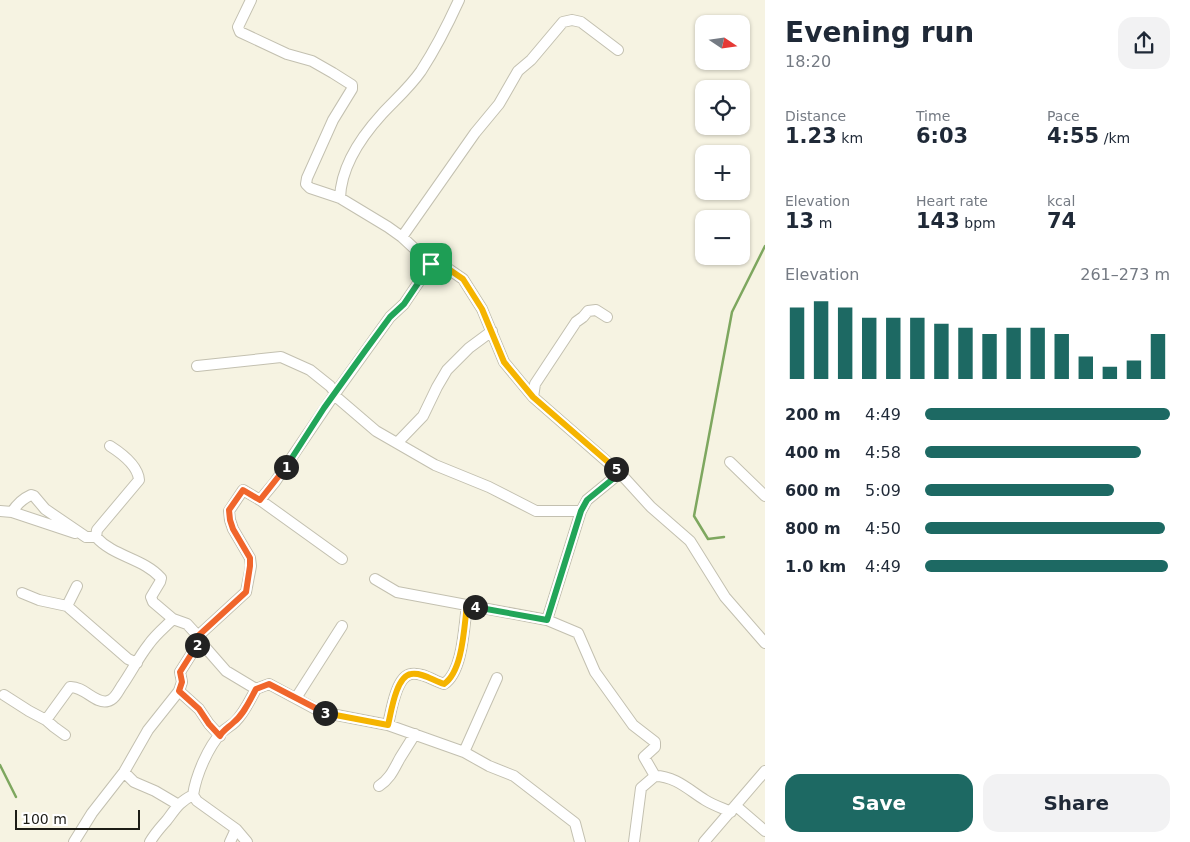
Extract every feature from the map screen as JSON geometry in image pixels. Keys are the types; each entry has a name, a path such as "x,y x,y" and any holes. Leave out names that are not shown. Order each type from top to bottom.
{"street":[{"path":"251,0 240,21 238,27 240,32 287,54 312,61 352,86 352,90 333,120 306,184 310,188 340,198 402,237 431,264 447,268 463,279 482,309 504,362 533,397 620,473 651,507 690,541 725,597 765,643"},
{"path":"340,198 340,187 345,170 357,149 380,116 406,90 421,71 460,0"},
{"path":"402,237 475,133 499,104 518,71 531,60 563,22 572,20 581,22 618,50"},
{"path":"260,500 275,482 390,317 404,304 431,264"},
{"path":"533,397 535,384 576,322 583,318 588,311 596,310 608,317"},
{"path":"397,443 423,416 436,387 448,370 469,348 492,332"},
{"path":"198,366 281,358 310,370 330,386 334,391 334,395 376,431 435,466 489,487 536,511 581,511"},
{"path":"91,537 139,480 139,475 126,458 110,446"},
{"path":"730,462 765,496"},
{"path":"547,620 581,511 587,500 620,473"},
{"path":"74,842 80,830 124,772 148,730 179,691 182,682 180,672 200,637 246,592 250,558 233,529 229,510 243,490 260,500 342,559"},
{"path":"12,512 16,504 23,498 31,495 34,496 44,509 110,549 145,564 161,578 152,598 153,602 173,619 187,624 200,637 205,647 226,670 256,689"},
{"path":"0,511 12,512 91,537"},
{"path":"375,579 397,592 547,620 578,633 594,672 633,725 655,742 655,747 644,757 655,776"},
{"path":"67,606 77,586"},
{"path":"22,593 38,600 67,606 98,635 111,643 128,659 137,663"},
{"path":"388,725 398,687 403,678 410,674 422,675 444,684 449,681 460,653 467,605"},
{"path":"46,720 70,687 80,688 99,700 111,701 130,675 148,645 173,619"},
{"path":"296,698 342,626"},
{"path":"464,752 497,678"},
{"path":"150,842 177,804 193,795 198,772 220,736 240,716 256,689 269,684 321,712 388,725 464,752 489,766 514,776 575,823 580,842"},
{"path":"179,691 199,709 220,736"},
{"path":"4,695 46,720 65,735"},
{"path":"379,786 386,782 394,771 415,734"},
{"path":"704,842 765,771"},
{"path":"124,772 134,782 177,804"},
{"path":"634,842 641,788 655,776 663,776 678,782 705,800 733,809 765,831"},
{"path":"193,795 236,829 247,842"},
{"path":"230,842 236,829"}],"waterway":[{"path":"724,537 708,539 694,516 732,312 765,246"},
{"path":"0,765 16,797"}],"route":[{"path":"431,264 447,268 463,279 482,309 504,362 533,397 620,473 587,500 581,511 547,620 467,605 460,653 449,681 444,684 422,675 410,674 403,678 398,687 388,725 321,712 269,684 256,689 245,709 220,736 199,709 179,691 182,682 180,672 201,639 198,636 246,592 250,558 233,529 229,510 243,490 260,500 275,482 298,450 324,408 390,317 404,304 431,264"}]}
